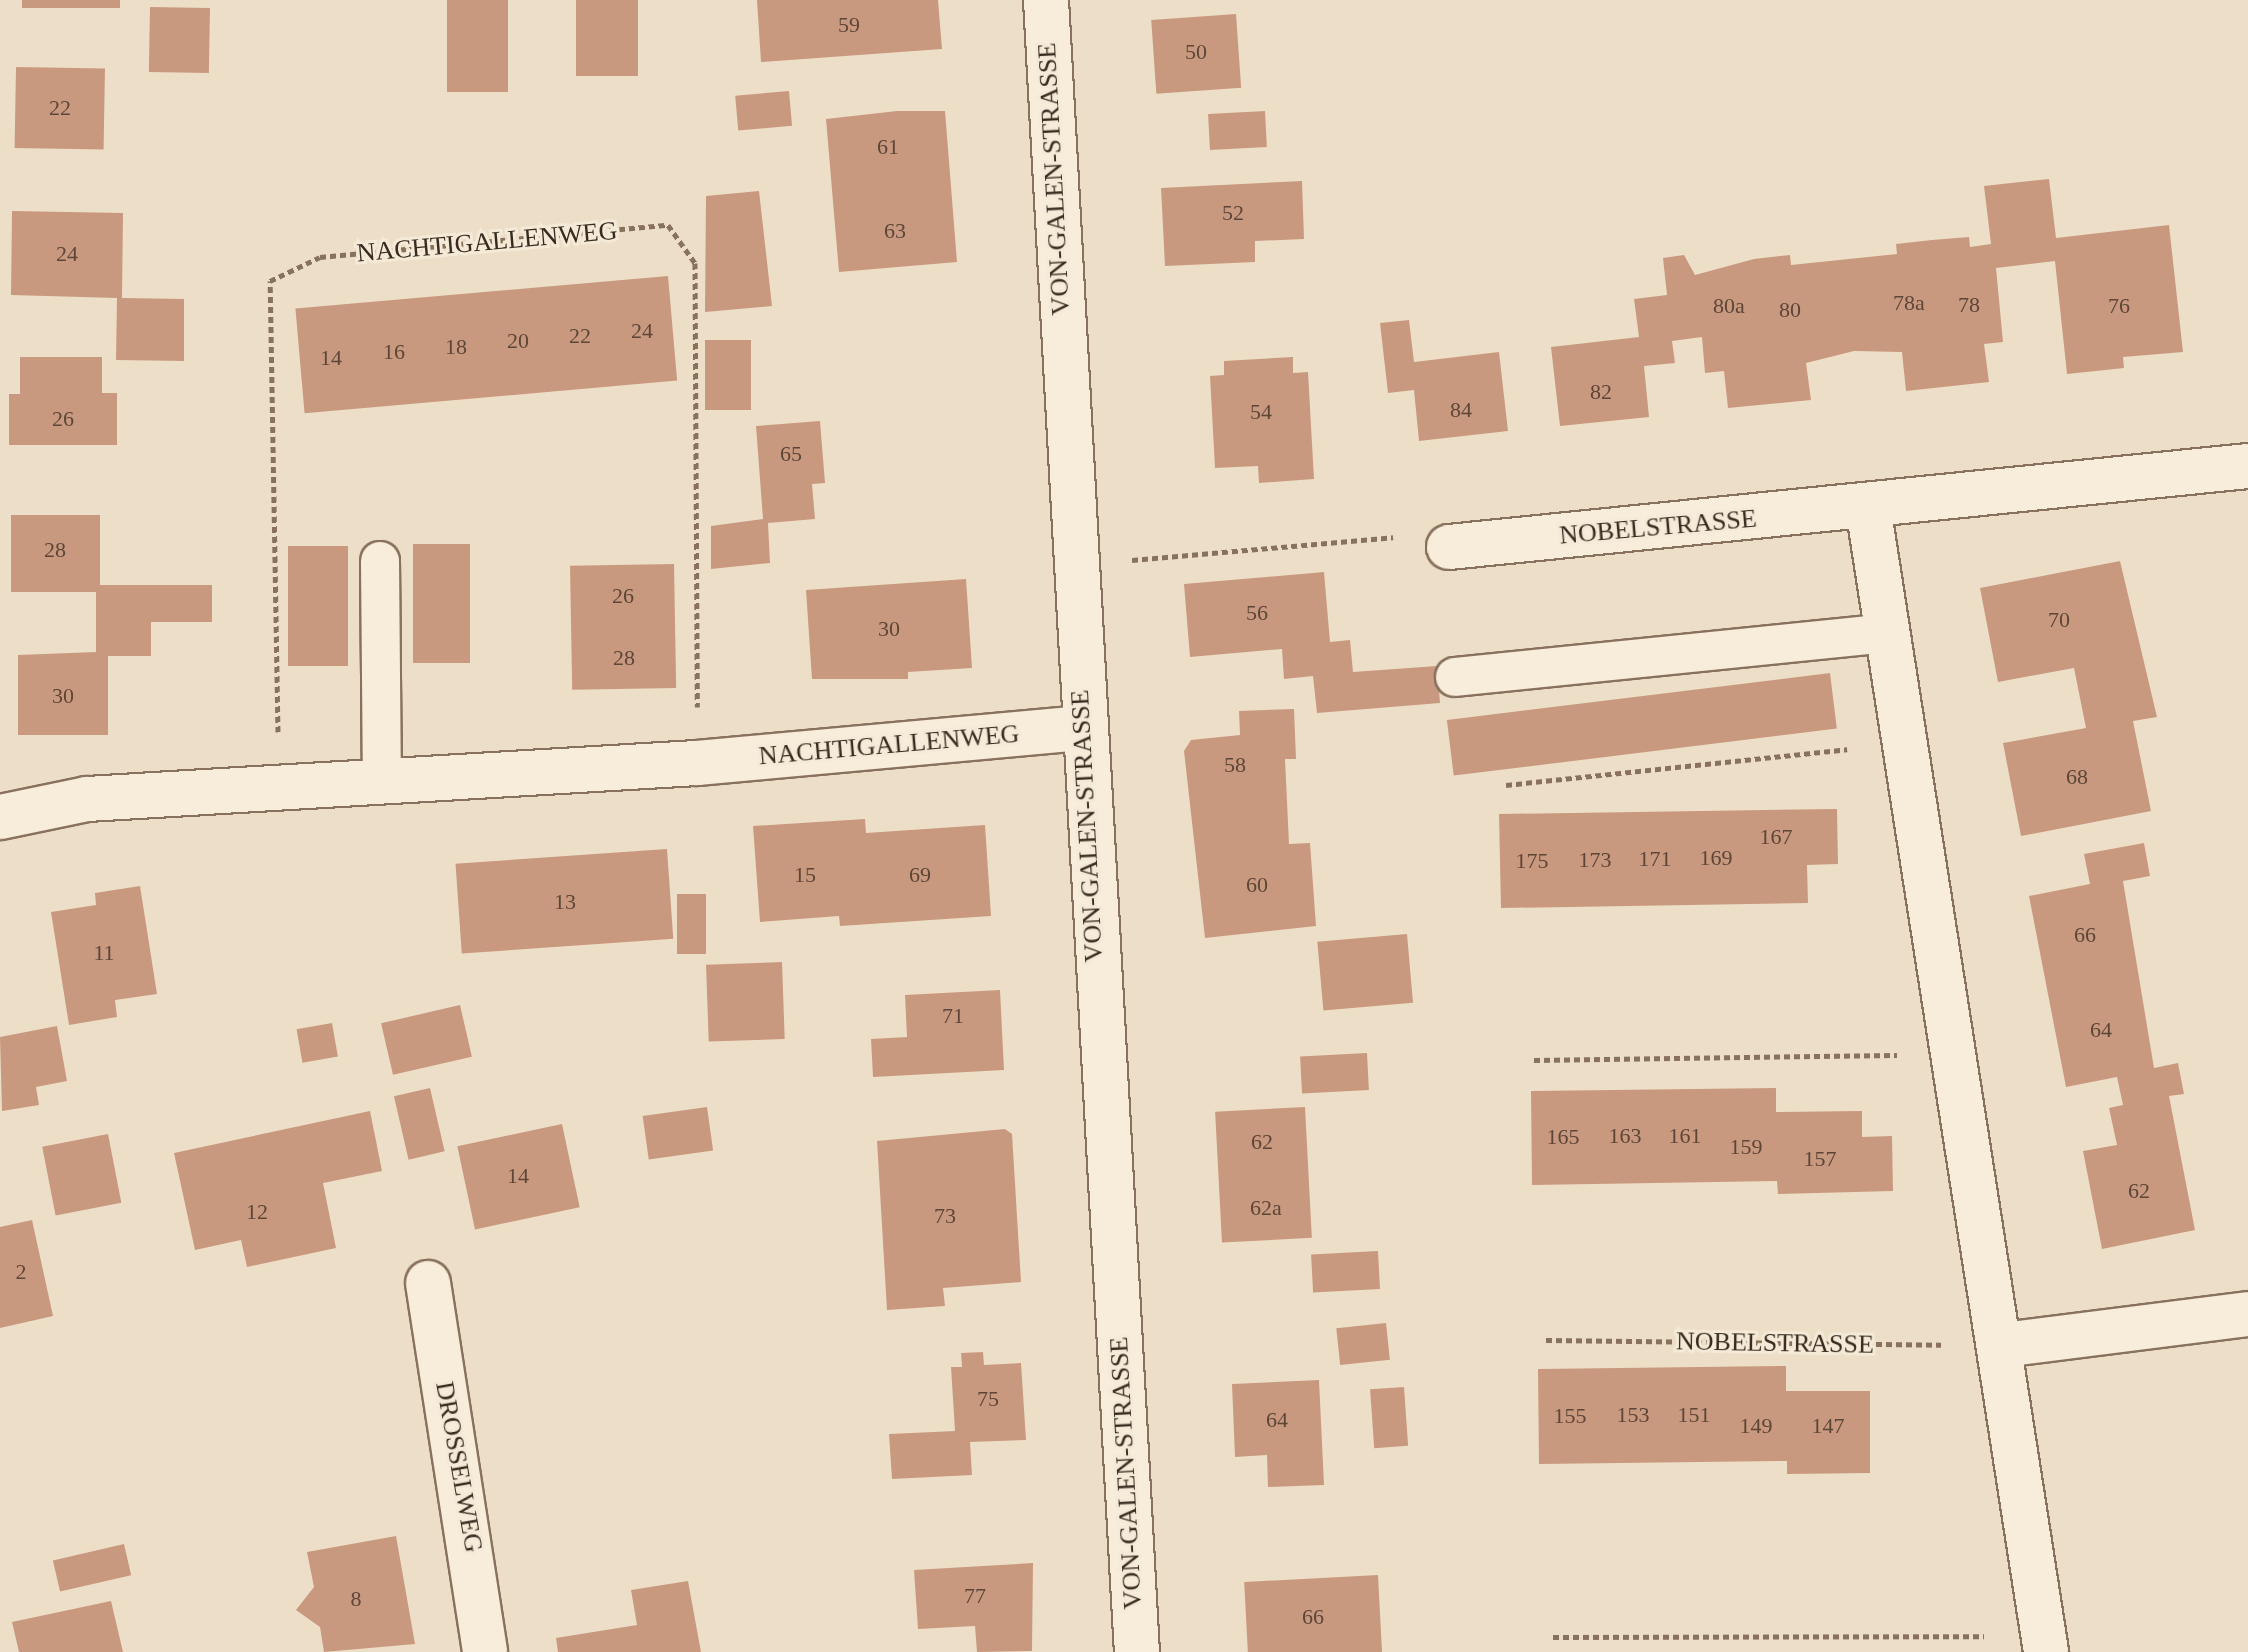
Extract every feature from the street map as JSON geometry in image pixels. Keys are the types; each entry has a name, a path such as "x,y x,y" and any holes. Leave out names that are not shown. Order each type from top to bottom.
{"street":[{"name":"VON-GALEN-STRASSE","path":"1046,0 1080,728 1137,1652"},
{"name":"NOBELSTRASSE","path":"1449,547 1868,507 2248,466"},
{"path":"1868,507 2003,1345 2045,1644"},
{"name":"NACHTIGALLENWEG","path":"0,817 87,799 278,785 697,763 1080,728"},
{"name":"DROSSELWEG","path":"428,1283 485,1652"},
{"path":"2003,1345 2248,1314"}],"lane":[{"path":"380,561 382,780"},
{"path":"1455,677 1888,633"}],"path":[{"name":"NACHTIGALLENWEG","path":"278,785 270,281 320,257 668,225 695,263 697,763"},
{"path":"1072,565 1412,536 1449,547"},
{"path":"1506,785 1906,743"},
{"path":"1534,1060 1955,1054"},
{"name":"NOBELSTRASSE","path":"1546,1340 2003,1345"},
{"path":"1553,1637 2045,1644"}],"building":[{"path":"22,0 120,0 120,8 22,8"},
{"path":"447,0 508,0 508,92 447,92"},
{"path":"576,0 638,0 638,76 576,76"},
{"path":"757,0 938,0 942,49 761,62"},
{"path":"150,7 210,8 209,73 149,72"},
{"path":"1236,14 1241,88 1156,94 1151,20"},
{"path":"16,67 105,69 104,150 15,148"},
{"path":"789,91 792,126 738,131 735,96"},
{"path":"897,111 945,111 957,262 839,272 826,119"},
{"path":"1265,111 1267,147 1210,150 1208,114"},
{"path":"2049,179 2056,238 2169,225 2183,352 2123,357 2124,368 2067,374 2055,261 1996,268 2003,342 1984,344 1989,382 1906,391 1902,352 1854,351 1806,363 1811,400 1728,408 1724,371 1705,373 1702,337 1672,341 1675,363 1644,366 1649,417 1560,426 1551,347 1639,337 1634,299 1667,295 1663,258 1684,255 1695,275 1754,259 1790,255 1791,265 1897,254 1896,244 1932,240 1969,237 1970,247 1991,244 1984,186"},
{"path":"1302,181 1304,239 1255,241 1255,262 1165,266 1161,188"},
{"path":"759,191 772,306 705,312 706,196"},
{"path":"12,211 123,213 122,298 184,299 184,361 116,360 117,298 11,295"},
{"path":"668,276 677,381 305,413 295,309"},
{"path":"1409,320 1414,362 1499,352 1508,431 1419,441 1414,390 1388,393 1380,323"},
{"path":"705,340 751,340 751,410 705,410"},
{"path":"20,357 102,357 102,393 117,393 117,445 9,445 9,394 20,394"},
{"path":"1293,357 1293,373 1308,372 1314,479 1259,483 1258,466 1215,468 1210,376 1224,375 1224,361"},
{"path":"820,421 825,483 812,484 815,519 768,523 770,563 711,569 711,526 763,519 756,426"},
{"path":"11,515 100,515 100,585 212,585 212,622 151,622 151,656 108,656 108,735 18,735 18,655 96,652 96,592 11,592"},
{"path":"413,544 470,544 470,663 413,663"},
{"path":"288,546 348,546 348,666 288,666"},
{"path":"2120,561 2157,717 2133,721 2151,811 2021,836 2003,743 2086,728 2074,668 1998,682 1980,588"},
{"path":"674,564 676,688 572,690 570,566"},
{"path":"1324,572 1330,642 1350,640 1353,672 1437,666 1440,703 1317,713 1313,676 1284,679 1282,649 1190,657 1184,584"},
{"path":"966,579 972,668 908,672 908,679 812,679 806,590"},
{"path":"1830,673 1837,729 1454,776 1447,720"},
{"path":"1294,709 1296,759 1285,759 1289,844 1310,843 1316,926 1205,938 1184,751 1191,740 1240,735 1239,711"},
{"path":"1837,809 1838,864 1807,865 1808,903 1501,908 1499,814"},
{"path":"865,819 866,833 985,825 991,916 840,926 839,916 760,922 753,826"},
{"path":"2144,843 2150,876 2123,881 2154,1068 2178,1063 2184,1094 2169,1096 2195,1230 2102,1249 2083,1151 2117,1145 2109,1108 2123,1105 2117,1077 2066,1087 2029,896 2090,884 2084,854"},
{"path":"667,849 673,939 462,954 456,864"},
{"path":"140,886 157,994 115,1000 117,1017 69,1025 51,912 96,905 95,893"},
{"path":"677,894 706,894 706,954 677,954"},
{"path":"1407,934 1413,1003 1323,1011 1317,942"},
{"path":"782,962 785,1039 709,1042 706,965"},
{"path":"1000,990 1004,1070 873,1077 871,1039 907,1037 905,995"},
{"path":"460,1005 472,1057 393,1075 381,1023"},
{"path":"332,1023 338,1056 302,1063 297,1029"},
{"path":"57,1026 67,1081 36,1087 39,1105 2,1111 0,1037"},
{"path":"1367,1053 1369,1090 1302,1093 1300,1057"},
{"path":"430,1088 445,1151 409,1160 394,1096"},
{"path":"1776,1088 1776,1112 1862,1111 1862,1137 1892,1136 1893,1191 1778,1194 1777,1181 1532,1185 1531,1091"},
{"path":"707,1107 713,1151 649,1160 643,1116"},
{"path":"1305,1107 1312,1238 1222,1243 1215,1112"},
{"path":"370,1111 382,1171 323,1183 336,1248 247,1267 241,1240 195,1250 174,1153"},
{"path":"562,1124 580,1207 475,1229 457,1146"},
{"path":"1005,1129 1012,1134 1021,1282 943,1288 945,1306 887,1310 877,1141"},
{"path":"108,1134 121,1203 56,1215 42,1147"},
{"path":"32,1220 53,1316 0,1328 0,1227"},
{"path":"1378,1251 1380,1289 1313,1292 1311,1255"},
{"path":"1386,1323 1390,1360 1340,1365 1336,1328"},
{"path":"983,1352 984,1365 1021,1363 1026,1440 970,1442 972,1475 892,1479 889,1434 955,1431 951,1367 962,1367 961,1353"},
{"path":"1786,1366 1786,1391 1870,1391 1870,1473 1787,1474 1787,1461 1539,1464 1538,1369"},
{"path":"1319,1380 1324,1485 1268,1487 1267,1455 1235,1457 1232,1384"},
{"path":"1404,1387 1408,1446 1374,1448 1370,1389"},
{"path":"396,1536 415,1644 324,1652 320,1627 296,1610 314,1587 307,1552"},
{"path":"124,1544 131,1575 60,1592 53,1560"},
{"path":"1033,1563 1032,1651 977,1652 975,1626 918,1629 914,1570"},
{"path":"1378,1575 1382,1652 1248,1652 1244,1582"},
{"path":"688,1581 701,1652 558,1652 556,1638 637,1625 631,1590"},
{"path":"111,1601 123,1652 19,1652 12,1622"}]}
